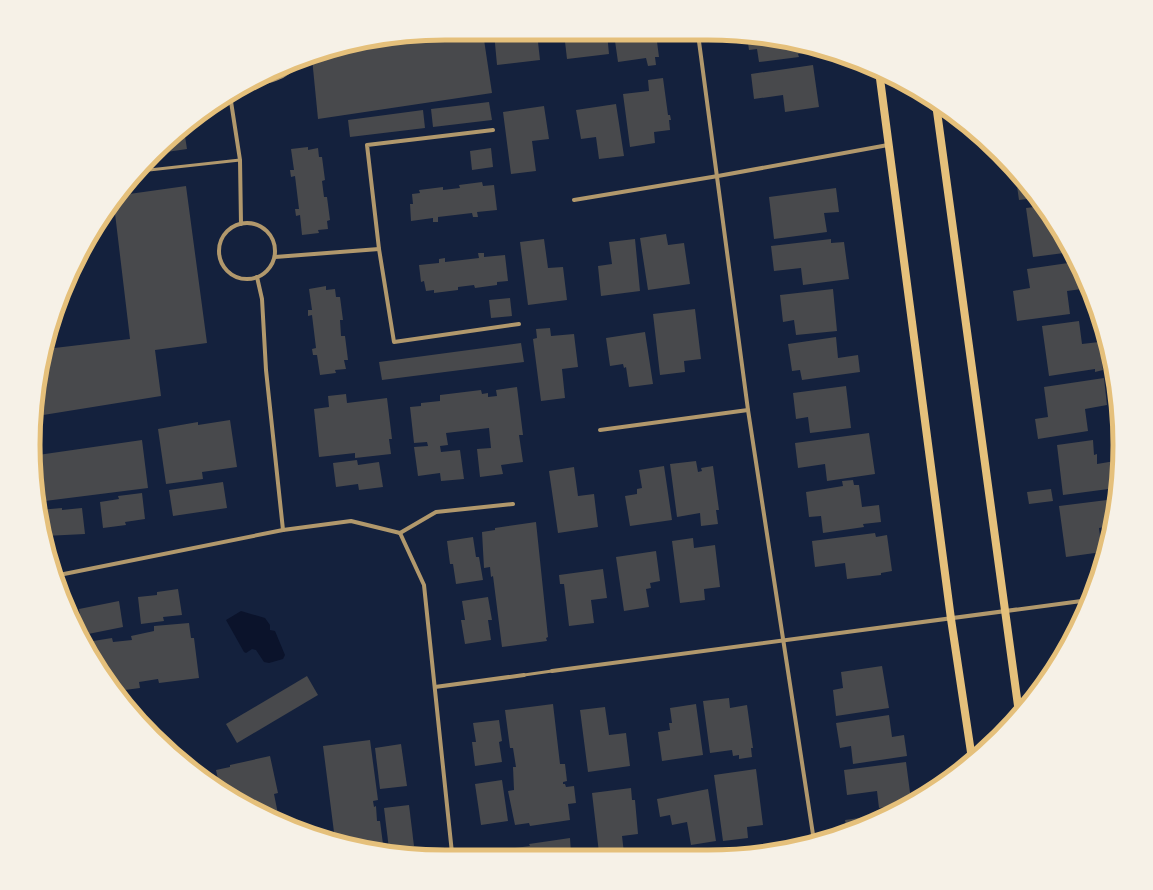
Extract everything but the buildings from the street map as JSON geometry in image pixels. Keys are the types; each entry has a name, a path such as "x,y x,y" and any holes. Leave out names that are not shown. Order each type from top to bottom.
{"main road":[{"path":"880,79 951,619 971,752"},
{"path":"937,111 1018,705"}],"street":[{"path":"699,40 748,410 813,836"},
{"path":"231,101 240,160 241,224"},
{"path":"494,130 368,145 379,248 394,342 520,324"},
{"path":"574,200 718,176 888,145"},
{"path":"241,224 257,224 264,228 273,241 275,257 267,271 257,277 245,279 237,278 230,274 220,261 219,253 222,238 227,231 241,224"},
{"path":"275,257 379,248"},
{"path":"257,277 262,299 266,370 284,530"},
{"path":"600,430 748,410"},
{"path":"61,575 284,530 351,521 400,534 436,512 513,504"},
{"path":"400,534 424,585 452,850"},
{"path":"552,671 1082,601"},
{"path":"435,687 524,675"}],"lane":[{"path":"267,82 278,79 292,72 293,70"},
{"path":"149,170 240,160"},
{"path":"524,675 552,671"}],"water":[{"path":"241,611 265,618 270,625 270,630 275,631 285,655 283,659 269,663 264,662 256,650 252,649 246,653 244,652 226,620"}]}
